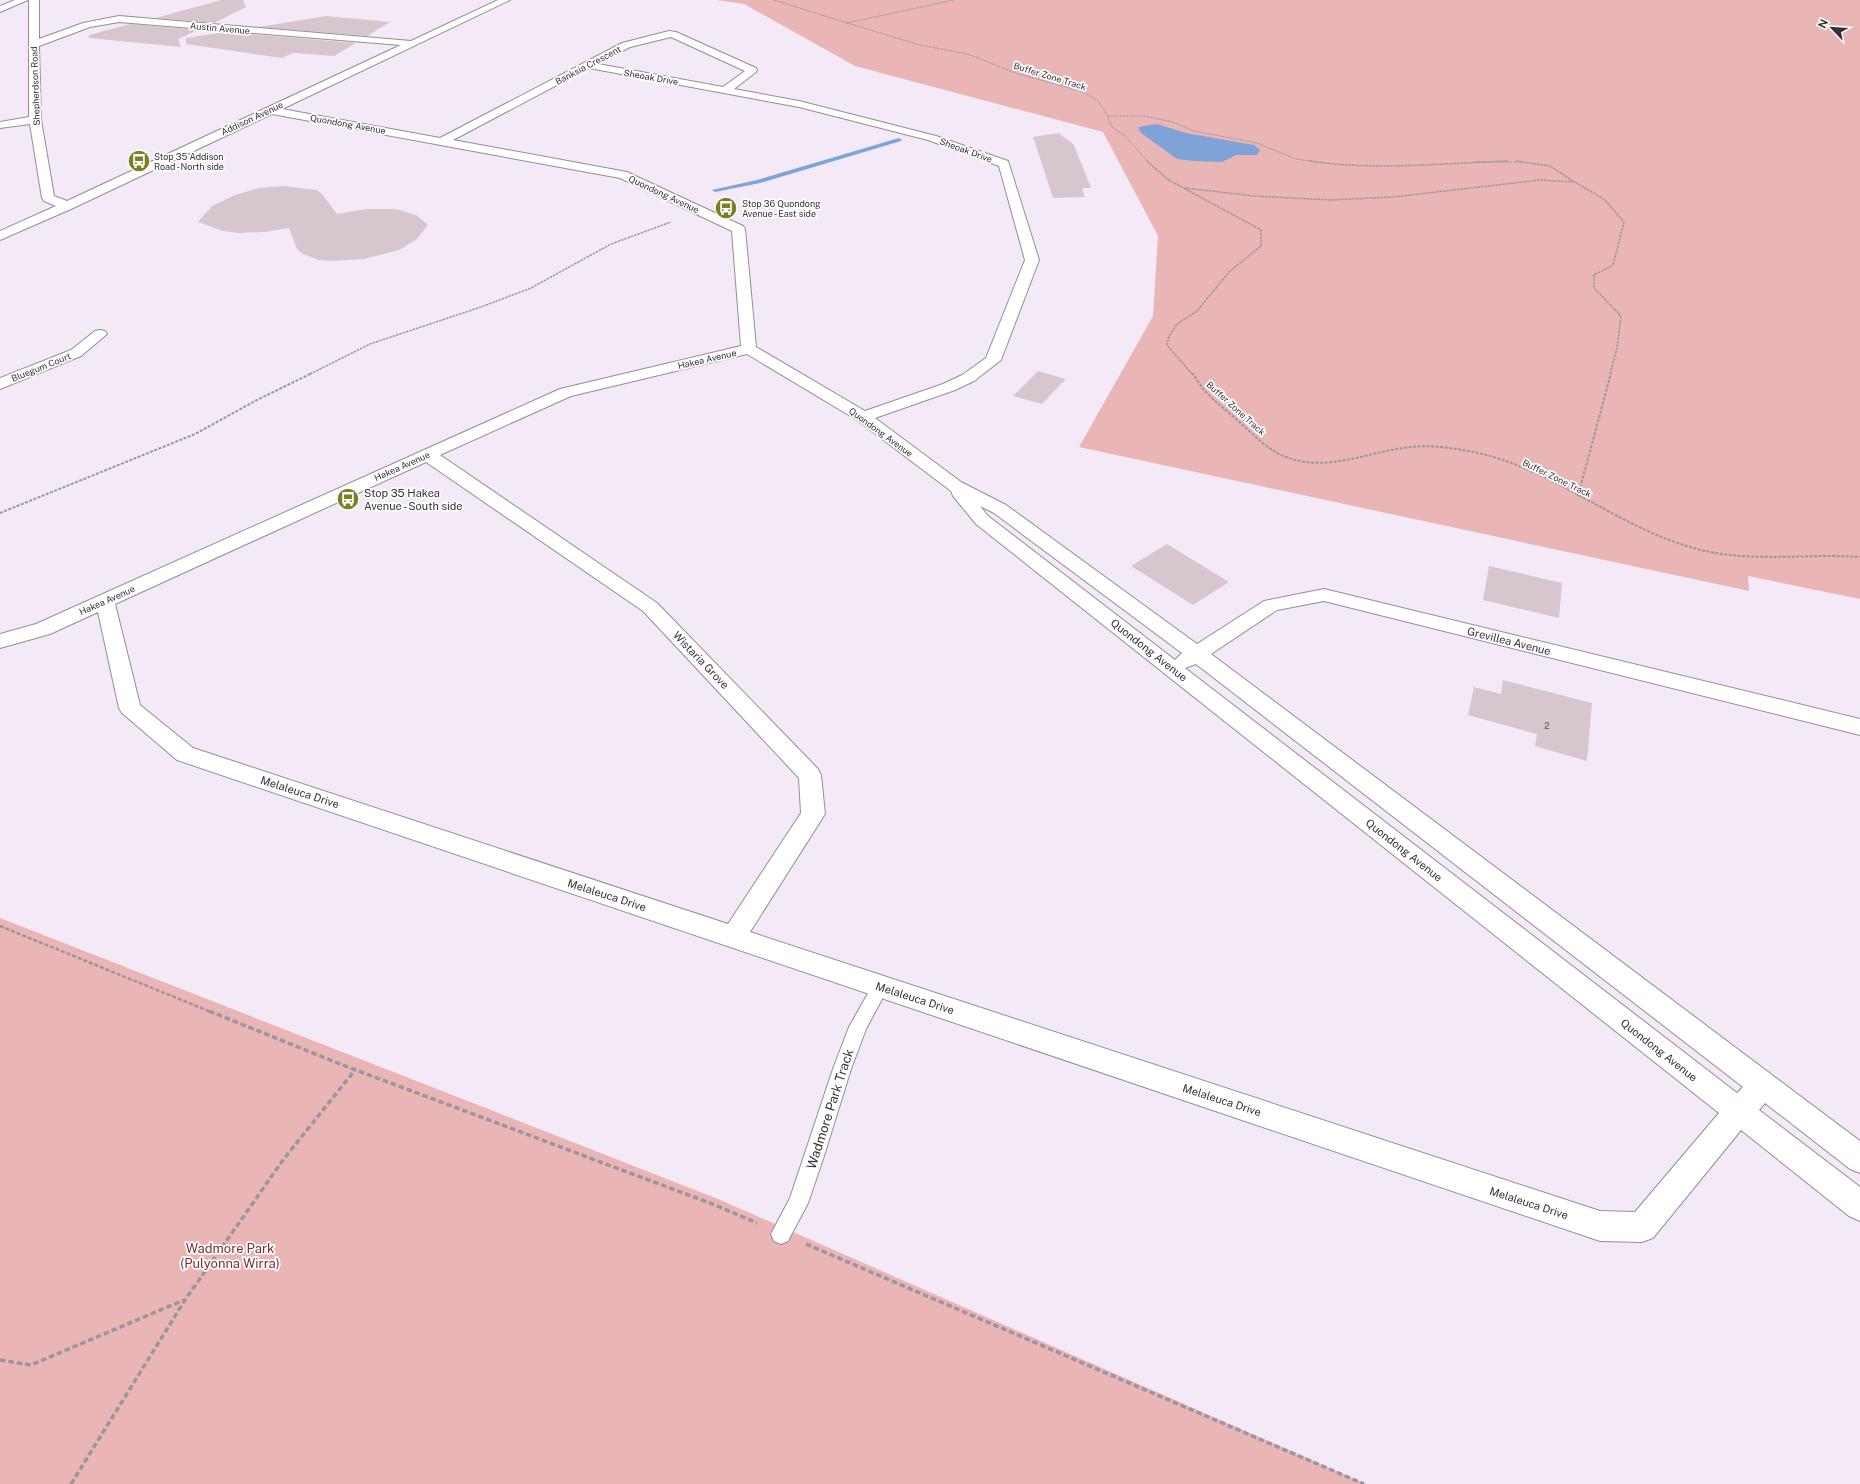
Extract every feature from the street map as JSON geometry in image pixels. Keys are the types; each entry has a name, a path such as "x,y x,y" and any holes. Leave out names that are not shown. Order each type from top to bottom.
{"street":[{"path":"0,9 23,0"},
{"name":"Shepherdson Road","path":"34,0 35,120 48,198 67,206"},
{"name":"Addison Avenue","path":"0,236 67,206 504,0"},
{"name":"Austin Avenue","path":"34,45 84,24 102,20 119,19 411,43"},
{"name":"Banksia Crescent","path":"442,141 626,45 673,34 752,70 724,91"},
{"name":"Sheoak Drive","path":"587,65 799,104 932,138 1004,164 1032,260 993,360 968,378 949,387 863,417"},
{"name":"Quondong Avenue","path":"270,110 623,175 738,229 749,349 863,417 955,486 1000,509 1197,654 1860,1159"},
{"path":"0,125 35,120"},
{"name":"Bluegum Court","path":"0,384 76,353 100,334"},
{"name":"Hakea Avenue","path":"0,642 43,629 566,392 749,349"},
{"name":"Wistaria Grove","path":"428,455 650,607 810,775 812,814 732,936"},
{"name":"Quondong Avenue","path":"955,486 982,520 1860,1206"},
{"name":"Grevillea Avenue","path":"1173,668 1197,654 1271,605 1324,595 1860,728"},
{"name":"Melaleuca Drive","path":"105,601 130,708 185,754 1600,1226 1642,1227 1738,1112 1763,1086"}],"lane":[{"name":"Wadmore Park Track","path":"781,1234 798,1203 816,1156 842,1069 858,1027 881,986"}],"path":[{"name":"Buffer Zone Track","path":"774,0 789,6 920,45 968,54 1015,72 1084,92 1098,101 1108,116 1112,127 1126,137 1141,156 1167,179 1249,222 1260,230 1262,238 1261,246 1230,271 1196,312 1177,324 1169,336 1167,345 1193,374 1203,389 1263,442 1286,457 1306,463 1337,461 1394,449 1429,446 1463,450 1497,458 1532,471 1578,496 1660,536 1697,549 1731,556 1860,557"},
{"path":"847,23 954,0"},
{"path":"1108,116 1143,116 1173,122 1194,131 1257,143 1296,159 1316,162 1375,165 1515,161 1550,166 1605,200 1624,222 1613,265 1594,275 1594,288 1621,316 1615,356 1578,496"},
{"path":"1182,188 1254,196 1330,200 1393,197 1540,180 1575,182"},
{"path":"0,513 195,434 255,401 370,344 481,307 531,288 611,244 701,211"},
{"path":"0,926 356,1070 715,1205 1364,1484"},
{"path":"70,1484 185,1300 283,1160 356,1070"},
{"path":"0,1360 30,1365 185,1300"}],"green space":[{"path":"717,0 1860,0 1860,599 1748,576 1749,591 1079,447 1153,316 1158,236 1103,132 855,66 744,4"},
{"name":"Wadmore Park (Pulyonna Wirra)","path":"0,918 718,1199 1366,1484 0,1484"}],"water":[{"path":"1157,124 1186,133 1254,145 1260,150 1257,155 1236,155 1222,162 1177,159 1141,133 1138,127"}],"building":[{"path":"221,0 243,0 246,7 214,23 156,18"},
{"path":"326,16 390,22 367,36 259,27"},
{"path":"130,24 198,30 178,39 181,47 89,38 89,35"},
{"path":"224,32 356,43 334,56 293,53 282,58 186,44 186,38"},
{"path":"1059,133 1074,145 1091,188 1082,188 1085,197 1053,198 1033,137"},
{"path":"284,186 317,190 322,194 337,214 366,209 396,209 416,215 428,225 417,239 399,250 364,259 333,261 319,260 303,254 297,249 289,228 265,232 238,233 223,231 198,222 212,206 235,195 259,188"},
{"path":"1038,371 1066,379 1042,404 1013,396"},
{"path":"1167,544 1229,582 1193,605 1131,566"},
{"path":"1489,566 1562,583 1559,618 1483,600"},
{"path":"1503,680 1592,703 1587,761 1535,746 1537,734 1468,715 1474,687 1501,694"}],"waterway":[{"path":"715,190 758,182 899,140"}],"place":[{"name":"Stop 35 Addison Road - North side","path":"139,161"},
{"name":"Stop 36 Quondong Avenue - East side","path":"726,208"},
{"name":"Stop 35 Hakea Avenue - South side","path":"348,499"}]}
